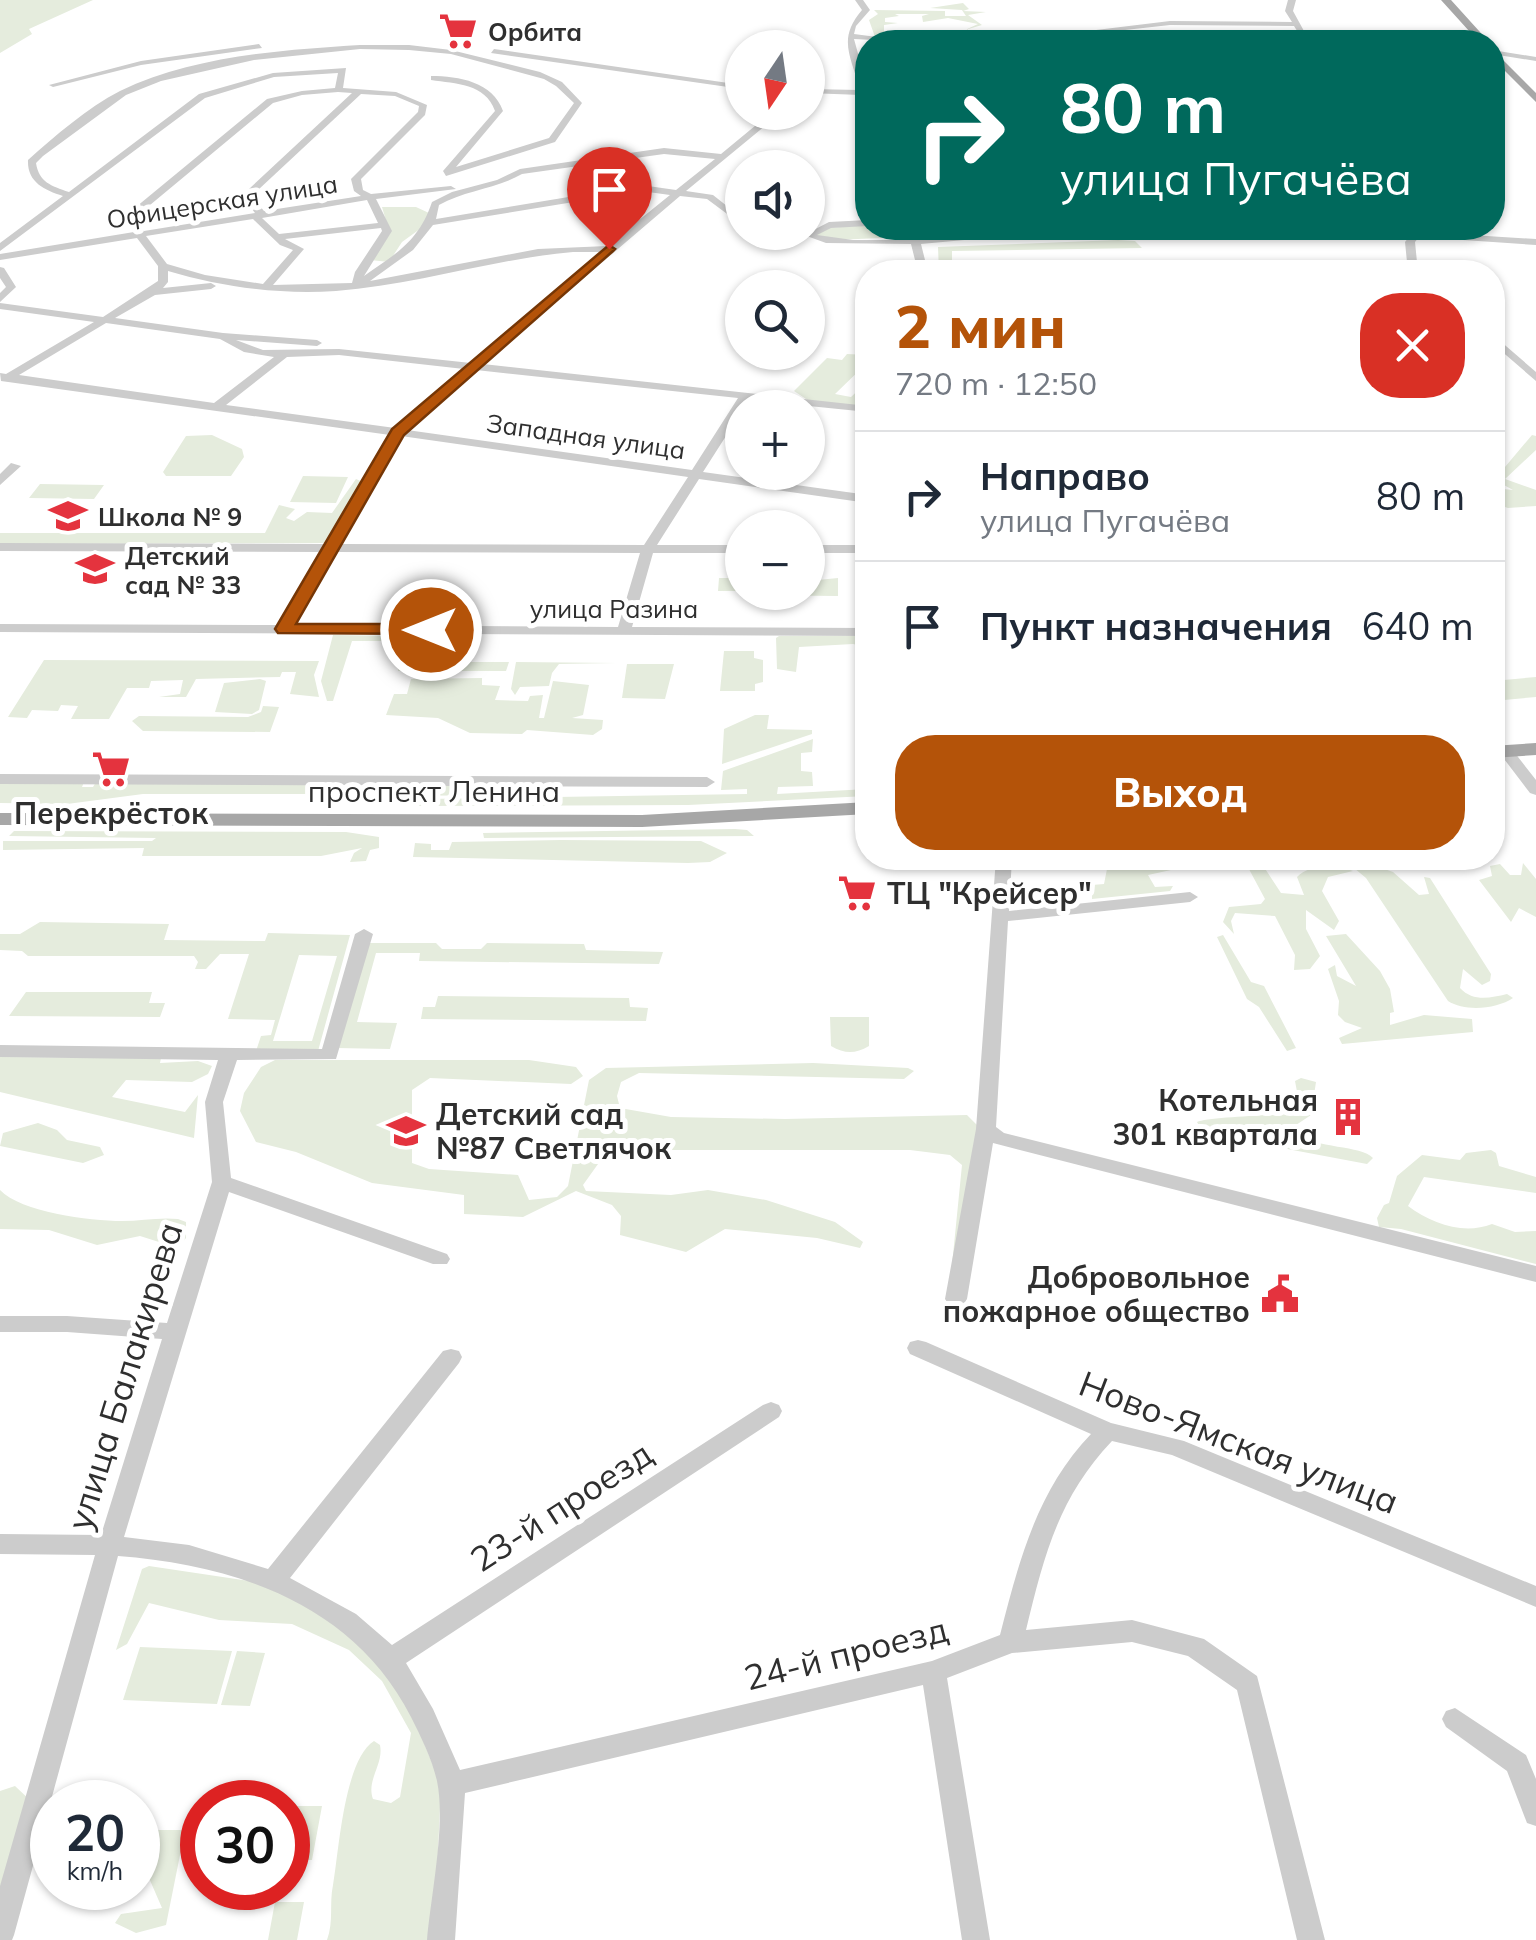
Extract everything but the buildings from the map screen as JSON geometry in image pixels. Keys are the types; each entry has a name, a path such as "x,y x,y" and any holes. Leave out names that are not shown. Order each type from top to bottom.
{"main road":[{"path":"1446,0 1473,30"},
{"path":"1507,62 1536,99"},
{"path":"1505,751 1536,748"},
{"name":"проспект Ленина","path":"0,819 642,821 855,809"}],"street":[{"path":"1292,0 1289,11 1300,30"},
{"path":"855,53 850,36 862,3"},
{"path":"1102,30 1170,22 1297,24"},
{"path":"850,36 855,36"},
{"path":"53,86 195,53 357,41 472,48 725,85"},
{"path":"69,195 42,186 33,177 32,162 122,94 179,72 272,54 364,48 482,56 396,94"},
{"path":"1507,62 1536,59"},
{"path":"446,173 552,140 578,103 558,83 533,72 478,60"},
{"path":"0,248 202,96 273,74 343,70 338,90"},
{"path":"413,191 440,181 499,112 497,100 490,93 471,84 434,78"},
{"path":"3,379 164,282 163,266 139,234 139,209 270,101 302,92 396,94 424,105 422,113 356,179 358,191 370,197 387,232 360,272 357,285"},
{"path":"268,285 300,249 280,237 258,215 250,200 254,189 359,92"},
{"path":"825,92 855,93"},
{"path":"284,629 398,432 609,249 756,130"},
{"path":"434,222 435,204 520,172 664,151 723,157"},
{"path":"357,285 396,260 434,222 641,188 710,196 725,208"},
{"name":"Офицерская улица","path":"0,256 370,197 451,189"},
{"path":"855,224 829,226 809,234 834,242 888,240"},
{"path":"280,237 385,225"},
{"path":"1505,239 1536,242"},
{"path":"163,266 194,277 240,284 333,288 529,250 609,249"},
{"path":"0,270 11,288 0,303 223,336 305,340 332,346 339,352"},
{"path":"152,292 240,284"},
{"path":"223,336 243,348 283,355 304,350 339,352 725,395"},
{"path":"1505,349 1536,378"},
{"path":"214,408 283,355"},
{"name":"Западная улица","path":"3,379 855,498"},
{"path":"825,405 855,408"},
{"path":"624,631 647,550 725,426"},
{"path":"0,481 15,466"},
{"path":"0,547 725,549"},
{"path":"825,549 855,549"},
{"name":"улица Разина","path":"0,628 855,632"},
{"path":"1505,758 1536,790"},
{"path":"0,779 707,782"},
{"path":"956,1298 986,1129 1003,870"},
{"path":"999,917 1190,898"},
{"path":"0,1051 329,1055 364,934"},
{"name":"улица Балакирева","path":"0,1935 108,1546 222,1182 214,1102 229,1054"},
{"path":"986,1129 998,1138 1536,1274"},
{"path":"222,1182 440,1259"},
{"path":"0,1324 68,1324 174,1332"},
{"name":"Ново-Ямская улица","path":"918,1348 1107,1431 1176,1447 1536,1597"},
{"path":"273,1582 451,1357"},
{"name":"23-й проезд","path":"390,1660 771,1411"},
{"path":"1010,1642 1042,1522 1078,1458 1107,1431"},
{"path":"0,1544 108,1546 190,1556 273,1582 345,1620 390,1660 428,1728 452,1784 440,1940"},
{"name":"24-й проезд","path":"452,1784 933,1672 1010,1642 1132,1632 1195,1647 1248,1684 1311,1940"},
{"path":"933,1672 976,1940"},
{"path":"1455,1719 1518,1764 1536,1814"}],"green space":[{"path":"0,0 93,0 29,29 32,34 0,53"},
{"path":"963,3 969,9 963,11 986,12 968,15 982,25 965,30 978,24 948,18 923,22 922,16 929,14 895,14 899,16 885,18 885,22 898,23 884,25 884,30 873,30 869,20 878,14 874,10 945,11 945,16 966,16 962,10 930,8"},
{"path":"382,207 416,207 429,213 431,221 402,242 389,262 370,260 390,234"},
{"path":"855,226 855,239 825,238 825,230"},
{"path":"1118,240 1135,241 1142,248 952,251 952,260 939,260 938,247"},
{"path":"847,354 855,354 855,375 835,394 851,397 855,393 855,407 825,404 825,390 795,390 815,370 825,370 827,358 842,360"},
{"path":"212,435 242,449 244,457 231,476 166,476 163,472 186,436"},
{"path":"1532,435 1536,436 1536,450 1505,479 1505,467"},
{"path":"303,476 348,477 336,503 290,502"},
{"path":"356,479 363,482 325,543 0,544 0,533 265,533 279,505 295,509 286,518 294,521 307,512 332,513"},
{"path":"1505,479 1536,490 1536,506 1505,507 1505,489 1513,490 1505,486"},
{"path":"40,484 104,485 94,499 29,498"},
{"path":"719,578 725,578 725,591 718,591"},
{"path":"838,578 838,596 825,596 825,579"},
{"path":"333,635 398,636 394,649 386,649 387,641 352,641 333,701 327,701 321,681"},
{"path":"855,636 855,644 799,647 796,672 777,669 776,638"},
{"path":"724,651 754,651 754,658 763,660 763,682 755,684 755,691 720,691"},
{"path":"44,660 319,661 314,675 319,697 290,694 296,672 282,672 280,677 196,679 186,697 159,697 180,694 183,680 151,681 149,688 127,688 109,719 71,719 78,706 61,705 58,711 32,710 27,718 8,717"},
{"path":"399,662 509,662 506,671 398,671"},
{"path":"516,662 617,663 559,664 549,686 520,687 515,695 511,689"},
{"path":"627,664 674,664 665,699 622,698"},
{"path":"1536,677 1536,697 1505,700 1505,680"},
{"path":"482,678 482,685 500,686 495,700 528,701 530,696 543,695 539,718 544,718 553,681 589,685 583,715 572,718 603,720 602,729 593,735 527,730 522,734 470,733 438,718 386,715 394,694 407,694 411,679"},
{"path":"266,681 259,710 252,714 215,712 224,683"},
{"path":"263,706 279,707 270,732 143,731 132,721 139,716 248,717 261,712"},
{"path":"755,715 769,715 767,729 812,730 812,734 722,764 724,729"},
{"path":"813,739 812,752 801,753 801,771 812,772 813,786 778,787 777,794 855,790 855,797 688,805 411,806 424,799 747,794 747,789 721,790 723,771"},
{"path":"0,782 84,782 82,787 93,787 96,782 319,783 316,794 143,794 67,804 0,803"},
{"path":"517,784 515,795 393,796 396,785"},
{"path":"747,830 754,836 484,838 483,833"},
{"path":"14,831 346,832 379,837 379,848 370,850 366,861 350,862 362,848 321,856 142,856 144,848 3,850 3,841 156,838 9,836"},
{"path":"701,841 727,853 710,862 688,863 413,857 415,843 431,844 431,850 449,850 452,842"},
{"path":"1523,863 1536,879 1536,917 1519,908 1511,922 1479,880 1492,876 1491,870 1521,875"},
{"path":"1107,870 1171,870 1148,875 1155,887 1173,886 1170,891 1092,899 1092,885 1104,884"},
{"path":"1249,870 1266,870 1281,893 1304,895 1297,877 1309,870 1353,871 1328,877 1322,891 1339,921 1334,930 1306,910 1306,929 1320,956 1310,969 1294,970 1295,955 1275,916 1235,913 1231,921 1234,934 1223,922 1229,907 1261,904 1265,899"},
{"path":"1356,870 1387,870 1419,895 1429,894 1424,877 1430,878 1491,974 1490,981 1482,985 1463,969 1460,988 1476,997 1507,994 1513,998 1481,1008 1448,1001 1366,878"},
{"path":"40,922 169,924 164,940 265,941 268,933 350,935 318,1051 256,1051 261,1036 271,1035 275,1020 228,1019 249,954 220,954 206,969 195,969 198,962 194,956 28,956 22,951 0,950 0,934 20,934","holes":["299,955 337,956 312,1041 273,1041"]},
{"path":"1346,934 1380,971 1390,989 1394,1012 1390,1013 1390,1025 1424,1015 1472,1019 1473,1032 1342,1044 1339,1038 1362,1028 1338,1015 1339,1001 1328,969 1335,965 1337,976 1356,986 1326,936"},
{"path":"1223,935 1251,982 1264,986 1296,1048 1287,1051 1259,1007 1247,999 1217,937"},
{"path":"365,943 436,943 442,949 481,949 487,943 584,944 586,950 663,952 659,964 419,961 420,953 376,953 357,1022 397,1023 390,1049 336,1048"},
{"path":"26,992 152,992 149,1003 165,1003 160,1017 9,1016"},
{"path":"438,996 629,998 630,1007 648,1008 646,1021 421,1019 423,1007 435,1007"},
{"path":"830,1017 869,1017 869,1046 850,1052 831,1046"},
{"path":"0,1057 161,1058 160,1063 198,1061 212,1066 208,1074 192,1082 126,1080 112,1097 185,1112 198,1095 194,1138 0,1092"},
{"path":"275,1060 529,1060 576,1067 583,1076 571,1084 430,1078 412,1090 412,1163 429,1169 518,1175 529,1200 557,1197 568,1186 589,1080 606,1068 813,1063 908,1068 914,1071 904,1079 639,1073 621,1082 617,1096 620,1108 671,1117 967,1115 979,1127 951,1275 962,1165 950,1155 910,1150 620,1150 603,1157 583,1185 586,1191 671,1195 708,1190 766,1200 835,1222 863,1242 860,1248 817,1238 725,1229 686,1252 620,1235 621,1216 612,1205 576,1191 523,1217 464,1214 464,1195 372,1183 296,1152 256,1142 240,1111 244,1093 261,1067"},
{"path":"1301,1078 1316,1082 1311,1115 1293,1127 1293,1133 1367,1154 1373,1158 1367,1164 1203,1133 1197,1122 1301,1113 1295,1081"},
{"path":"38,1123 57,1130 67,1140 100,1147 104,1155 83,1163 0,1146 3,1133"},
{"path":"1466,1153 1496,1153 1499,1166 1536,1177 1536,1193 1424,1177 1408,1206 1448,1226 1492,1224 1515,1232 1536,1231 1536,1264 1401,1229 1379,1227 1377,1218 1389,1203 1397,1176 1422,1155 1460,1160"},
{"path":"0,1190 23,1204 74,1217 122,1221 178,1219 186,1222 186,1238 178,1248 140,1236 97,1245 49,1230 0,1229"},
{"path":"149,1566 270,1584 332,1621 382,1661 408,1703 441,1785 434,1940 327,1940 349,1786 364,1751 374,1741 381,1752 372,1785 373,1799 391,1803 400,1797 411,1733 382,1681 349,1650 292,1624 219,1620 149,1603 127,1644 116,1650 142,1569"},
{"path":"140,1647 232,1651 217,1704 123,1700"},
{"path":"237,1651 265,1653 250,1706 221,1705"},
{"path":"15,1786 30,1800 30,1808 0,1890 0,1791"},
{"path":"310,1806 322,1806 312,1860"},
{"path":"160,1830 180,1830 180,1855 166,1925 136,1933 115,1923 121,1914 162,1908"},
{"path":"274,1910 303,1910 297,1940 268,1940"}],"place":[{"name":"Орбита","path":"458,31"},
{"name":"Школа № 9","path":"68,516"},
{"name":"Детский сад № 33","path":"95,569"},
{"name":"Перекрёсток","path":"111,769"},
{"name":"ТЦ \"Крейсер\"","path":"857,893"},
{"name":"Котельная 301 квартала","path":"1348,1117"},
{"name":"Детский сад №87 Светлячок","path":"406,1131"},
{"name":"Добровольное пожарное общество","path":"1280,1294"}],"route":[{"path":"431,630 284,629 390,441 609,249"}]}
